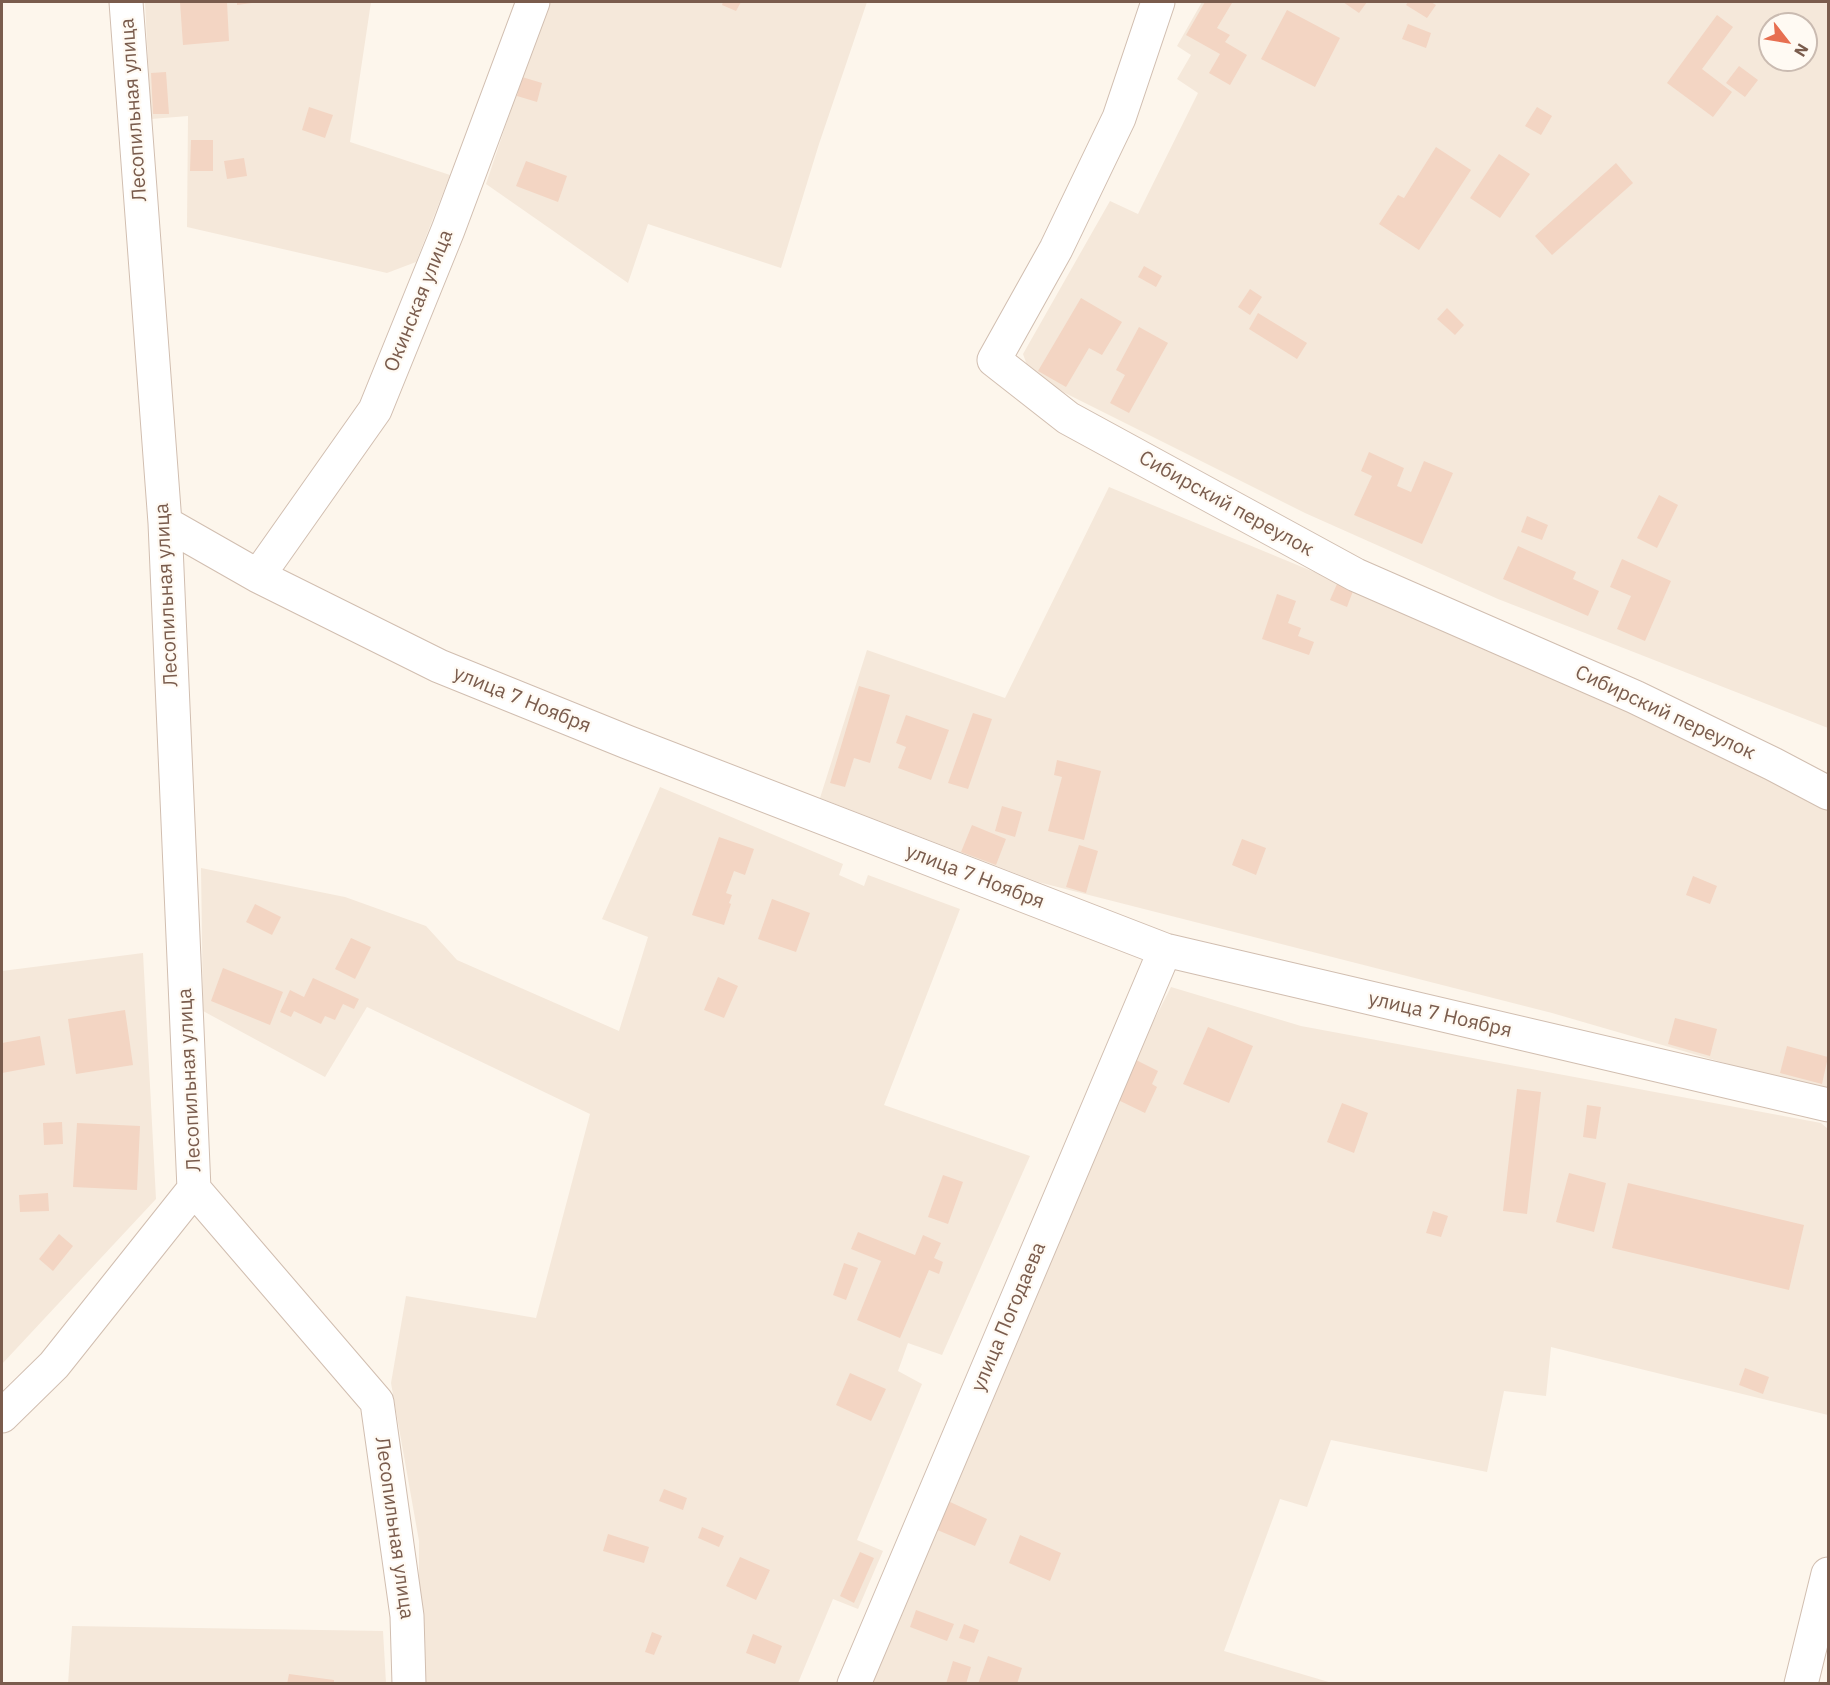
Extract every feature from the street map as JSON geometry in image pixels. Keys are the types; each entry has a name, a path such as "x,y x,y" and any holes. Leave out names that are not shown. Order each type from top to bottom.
{"street":[{"name":"Лесопильная улица","path":"126,2 165,524 194,1189 377,1402 407,1616 409,1683"},
{"name":"Окинская улица","path":"258,576 375,410 448,230 533,2"},
{"name":"Сибирский переулок","path":"1158,2 1119,118 1056,249 994,360 1068,418 1356,575 1635,697 1828,793"},
{"name":"улица 7 Ноября","path":"165,524 258,576 450,670 656,754 1165,951 1828,1105"},
{"name":"улица Погодаева","path":"854,1683 1165,951"},
{"name":"Лесопильная улица","path":"2,1416 54,1365 194,1189"},
{"path":"1801,1683 1828,1574"}],"shaded area":[{"path":"145,2 371,2 350,142 450,175 416,262 387,273 187,227 188,116 151,119"},
{"path":"547,2 867,2 819,144 781,268 648,224 628,283 486,184"},
{"path":"1202,2 1828,2 1828,728 1498,599 1305,513 1065,393 1029,371 1023,354 1110,201 1138,214 1198,93 1177,79 1191,55 1177,46"},
{"path":"1109,487 1459,632 1828,805 1828,1093 1552,1013 1038,882 820,798 867,650 1005,698"},
{"path":"660,787 843,864 839,875 864,886 868,875 960,909 884,1105 1030,1156 942,1355 908,1343 898,1371 922,1384 857,1540 883,1551 858,1609 833,1599 798,1683 419,1683 419,1541 391,1383 406,1296 536,1318 590,1114 367,1007 325,1077 203,1011 201,868 345,897 426,926 457,960 619,1031 648,937 602,919"},
{"path":"143,953 156,1199 2,1364 2,971"},
{"path":"1171,987 1301,1026 1821,1123 1828,1129 1828,1415 1551,1347 1546,1396 1504,1391 1487,1472 1331,1440 1307,1507 1280,1499 1224,1651 1332,1683 868,1684 1114,1099"},
{"path":"72,1626 383,1631 386,1683 68,1684"}],"building":[{"path":"180,2 227,2 229,41 183,45"},
{"path":"237,2 252,2 252,3 237,5"},
{"path":"723,2 741,2 736,11 722,5"},
{"path":"1205,2 1232,3 1217,28 1230,35 1225,42 1247,55 1230,85 1209,73 1220,54 1186,35"},
{"path":"1343,2 1367,2 1359,13"},
{"path":"1408,2 1431,2 1436,5 1427,18 1406,5"},
{"path":"1287,10 1340,38 1315,87 1261,59"},
{"path":"1717,15 1733,27 1702,69 1732,92 1713,117 1667,83"},
{"path":"1408,24 1431,33 1426,48 1402,39"},
{"path":"1739,66 1758,80 1745,97 1726,83"},
{"path":"166,72 169,114 153,114 151,73"},
{"path":"522,77 542,83 537,102 517,96"},
{"path":"309,107 333,115 325,138 302,130"},
{"path":"1537,107 1552,116 1541,135 1525,126"},
{"path":"191,140 213,140 213,171 190,171"},
{"path":"1436,147 1471,170 1419,250 1379,224 1398,195 1404,198"},
{"path":"1499,154 1530,174 1500,218 1470,198"},
{"path":"244,158 247,176 227,179 224,161"},
{"path":"526,161 567,176 558,202 516,186"},
{"path":"1616,163 1633,183 1552,255 1535,236"},
{"path":"1144,266 1162,276 1156,287 1138,277"},
{"path":"1250,289 1262,297 1250,315 1238,307"},
{"path":"1081,298 1122,322 1102,355 1089,348 1066,387 1038,371"},
{"path":"1447,308 1464,325 1455,335 1437,319"},
{"path":"1258,313 1307,343 1297,359 1249,329"},
{"path":"1139,327 1168,343 1129,413 1110,403 1125,375 1116,370"},
{"path":"1369,452 1404,468 1397,486 1411,492 1424,461 1453,473 1422,544 1354,515 1372,476 1361,471"},
{"path":"1659,495 1678,505 1657,548 1637,538"},
{"path":"1527,516 1548,525 1542,540 1521,532"},
{"path":"1518,546 1576,572 1573,579 1599,591 1588,616 1503,579"},
{"path":"1622,559 1671,581 1645,641 1617,629 1631,596 1610,587"},
{"path":"1337,584 1353,591 1347,607 1330,600"},
{"path":"1277,594 1296,601 1288,623 1301,628 1298,636 1314,642 1309,655 1262,639"},
{"path":"859,686 890,695 870,763 854,758 845,787 830,783"},
{"path":"973,713 992,719 968,789 948,783"},
{"path":"906,715 949,730 931,780 898,768 906,747 896,743"},
{"path":"1057,760 1101,771 1084,840 1048,831 1062,777 1054,775"},
{"path":"1002,806 1022,812 1015,837 995,831"},
{"path":"972,825 1006,839 996,865 961,852"},
{"path":"719,837 754,849 745,875 734,871 726,893 732,895 724,925 692,915"},
{"path":"1242,839 1266,848 1256,875 1232,865"},
{"path":"1079,845 1098,851 1086,893 1066,887"},
{"path":"1693,876 1717,886 1710,904 1686,895"},
{"path":"772,899 810,913 796,952 758,939"},
{"path":"255,904 281,917 272,935 246,922"},
{"path":"351,938 371,947 355,979 335,969"},
{"path":"223,968 283,992 270,1025 211,1001"},
{"path":"718,977 738,986 724,1018 704,1010"},
{"path":"313,978 359,999 354,1009 343,1004 335,1020 325,1016 321,1024 294,1011 291,1017 280,1012 290,990 304,997"},
{"path":"125,1010 133,1065 76,1074 68,1019"},
{"path":"1675,1018 1717,1029 1710,1056 1668,1044"},
{"path":"1208,1027 1253,1046 1229,1103 1183,1084"},
{"path":"40,1036 45,1065 2,1073 2,1043"},
{"path":"1787,1046 1828,1057 1822,1084 1780,1073"},
{"path":"1136,1060 1158,1071 1152,1084 1157,1087 1145,1113 1116,1099"},
{"path":"1517,1089 1541,1092 1527,1214 1503,1211"},
{"path":"1342,1103 1368,1113 1354,1153 1327,1142"},
{"path":"1587,1105 1601,1107 1596,1139 1583,1137"},
{"path":"62,1122 63,1144 44,1145 43,1123"},
{"path":"77,1123 140,1126 137,1190 73,1187"},
{"path":"1569,1173 1606,1183 1594,1232 1556,1222"},
{"path":"943,1175 963,1182 948,1224 928,1217"},
{"path":"1628,1183 1804,1225 1789,1290 1612,1248"},
{"path":"48,1193 49,1211 20,1212 19,1195"},
{"path":"1433,1211 1448,1216 1441,1237 1426,1233"},
{"path":"858,1232 915,1255 923,1235 941,1243 934,1258 943,1262 939,1274 929,1270 900,1338 857,1320 881,1261 851,1249"},
{"path":"59,1234 73,1246 53,1271 39,1259"},
{"path":"844,1263 858,1268 846,1300 833,1295"},
{"path":"1745,1368 1769,1377 1763,1394 1739,1385"},
{"path":"850,1373 886,1389 871,1421 836,1405"},
{"path":"664,1489 687,1498 683,1510 659,1501"},
{"path":"948,1501 987,1519 975,1546 935,1529"},
{"path":"702,1527 724,1536 719,1547 698,1538"},
{"path":"608,1534 649,1547 644,1563 603,1551"},
{"path":"1020,1535 1061,1553 1050,1581 1009,1563"},
{"path":"860,1552 874,1558 854,1603 840,1596"},
{"path":"740,1557 770,1570 756,1600 726,1586"},
{"path":"916,1610 954,1624 947,1641 910,1627"},
{"path":"964,1624 979,1630 974,1643 959,1638"},
{"path":"652,1632 662,1636 654,1655 645,1652"},
{"path":"753,1634 782,1646 775,1664 746,1653"},
{"path":"988,1656 1022,1668 1017,1684 978,1684"},
{"path":"953,1661 971,1667 966,1684 946,1684"},
{"path":"289,1674 334,1680 334,1684 287,1684"}]}
